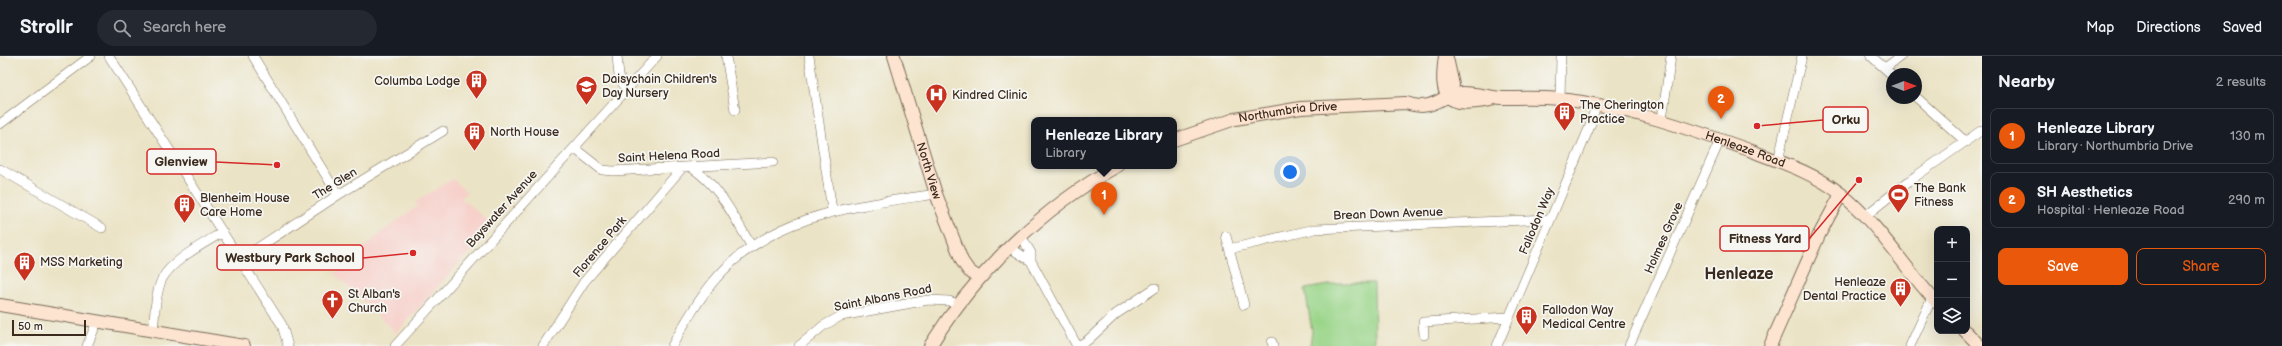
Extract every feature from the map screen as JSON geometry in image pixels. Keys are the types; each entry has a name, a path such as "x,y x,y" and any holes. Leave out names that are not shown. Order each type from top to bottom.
{"main road":[{"name":"North View","path":"894,56 936,194 962,261 970,271 979,278"},
{"path":"1446,56 1442,85 1448,97"},
{"name":"Henleaze Road","path":"1448,97 1460,103 1501,98 1560,99 1596,105 1662,119 1778,161 1817,179 1841,194 1865,216 1934,299"},
{"name":"Northumbria Drive","path":"1177,139 1235,119 1301,108 1406,103 1413,106 1434,105 1448,97"},
{"path":"930,346 957,304 979,278 1021,236 1072,193 1112,169"},
{"path":"1770,346 1819,235 1841,194"},
{"path":"0,306 244,346"},
{"path":"1968,334 1979,346"}],"street":[{"path":"0,124 91,56"},
{"path":"109,56 241,259 282,325 288,346"},
{"path":"253,56 338,195"},
{"path":"617,56 619,76 626,89"},
{"name":"Bayswater Avenue","path":"395,346 657,56"},
{"path":"726,56 735,110"},
{"path":"809,56 832,210"},
{"path":"1560,99 1561,56"},
{"path":"1662,119 1671,56"},
{"path":"1778,161 1802,56"},
{"path":"1871,56 1885,68 1901,56"},
{"path":"1922,102 1966,142"},
{"name":"Fallodon Way","path":"1497,346 1590,126 1596,105"},
{"path":"1865,216 1909,181 1982,130"},
{"name":"The Glen","path":"241,259 338,195 443,131"},
{"name":"Holmes Grove","path":"1629,346 1720,140"},
{"name":"Saint Helena Road","path":"574,148 602,170 692,168 773,162"},
{"name":"Florence Park","path":"544,346 584,282 682,168"},
{"path":"692,168 707,180 720,195 752,247"},
{"path":"0,169 102,228"},
{"path":"672,346 714,282 752,247 795,224 832,210 936,194"},
{"name":"Brean Down Avenue","path":"1230,249 1315,229 1550,220"},
{"path":"153,330 158,291 165,276 179,262 223,232"},
{"path":"1021,236 1031,253 1031,261 1077,346 1088,340 1116,314 1155,288"},
{"path":"1226,236 1244,305"},
{"path":"1010,248 1031,261"},
{"name":"Saint Albans Road","path":"799,346 823,326 841,316 928,300 949,301 957,304"},
{"path":"1910,346 1934,302"},
{"path":"1424,335 1423,322 1509,317"},
{"path":"87,346 97,322"}],"shaded area":[{"path":"452,179 467,192 461,198 493,225 396,333 335,274 382,232 418,206 416,202"}],"green space":[{"path":"1340,283 1374,283 1375,346 1310,346 1312,331 1305,289"}],"place":[{"name":"Columba Lodge","path":"476,100"},
{"name":"Daisychain Children's Day Nursery","path":"586,106"},
{"name":"Kindred Clinic","path":"937,114"},
{"name":"SH Aesthetics","path":"1721,119"},
{"name":"Orku","path":"1757,126"},
{"name":"The Cherington Practice","path":"1564,132"},
{"name":"North House","path":"474,152"},
{"name":"Glenview","path":"277,165"},
{"name":"Fitness Yard","path":"1859,180"},
{"name":"The Bank Fitness","path":"1899,214"},
{"name":"Henleaze Library","path":"1104,215"},
{"name":"Blenheim House Care Home","path":"184,224"},
{"name":"Westbury Park School","path":"413,253"},
{"name":"MSS Marketing","path":"24,282"},
{"name":"Henleaze Dental Practice","path":"1901,308"},
{"name":"St Alban's Church","path":"332,320"},
{"name":"Fallodon Way Medical Centre","path":"1527,336"}],"district":[{"name":"Henleaze","path":"1739,274"}]}
